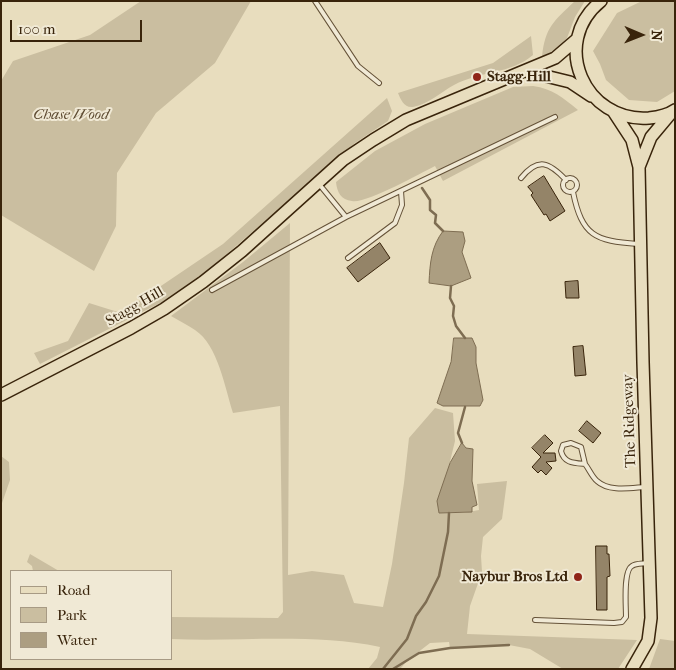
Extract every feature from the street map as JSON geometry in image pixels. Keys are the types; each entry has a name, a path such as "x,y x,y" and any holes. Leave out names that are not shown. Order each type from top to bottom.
{"main road":[{"path":"597,99 587,88 578,69 575,54 576,40 584,21 593,8 601,1"},
{"name":"Stagg Hill","path":"1,395 131,328 188,293 242,251 343,160 406,120 555,58 576,40"},
{"path":"524,71 570,82 597,99 613,112 628,117 656,117 673,111"},
{"name":"The Ridgeway","path":"639,167 652,137 673,111"},
{"name":"The Ridgeway","path":"613,112 632,140 639,167 650,563 650,630 648,641 632,669"}],"lane":[{"path":"315,1 358,66 379,83"},
{"path":"212,290 346,217 556,117"},
{"path":"521,178 533,165 541,164 551,167 566,180"},
{"path":"573,192 564,190 563,185 570,178 576,182 577,186 573,192 576,210 588,230 600,239 640,244"},
{"path":"318,182 346,217"},
{"path":"348,258 395,223 402,205 401,191"},
{"path":"585,464 568,462 562,457 563,445 571,443 581,447 585,464 596,481 607,487 647,486"},
{"path":"535,620 622,622 626,617 626,572 630,566 650,563"}],"green space":[{"name":"Chase Wood","path":"141,1 251,1 215,63 156,113 117,173 116,226 94,271 1,215 1,81 13,61 90,35"},
{"path":"575,1 585,1 575,17 567,38 559,47 542,57 548,31 561,14"},
{"path":"642,1 675,1 675,91 657,102 629,100 606,80 593,51 617,13"},
{"path":"531,36 533,55 515,66 464,80 430,101 413,107 407,106 400,98 398,93 493,63"},
{"path":"533,86 557,94 578,110 443,181 435,166 380,193 359,201 345,199 337,189 336,182 375,151 425,124 513,87"},
{"path":"387,98 392,111 388,121 355,143 198,279 162,302 40,364 34,353 68,341 89,303 121,313 223,244"},
{"path":"290,223 288,575 312,571 344,575 354,603 383,607 392,564 409,438 435,408 453,413 455,441 438,501 439,513 463,513 479,510 477,484 507,481 502,519 483,537 482,572 470,606 467,634 637,640 618,669 563,669 530,649 509,645 450,648 449,642 430,643 408,660 400,669 368,669 377,658 380,647 328,640 302,639 172,639 172,617 278,618 283,612 280,406 233,413 220,368 210,346 195,330 171,316 243,262"},
{"path":"1,456 9,462 10,480 1,506"},
{"path":"30,554 57,570 33,570 32,566 27,562"},
{"path":"660,639 675,641 675,669 649,669"}],"water":[{"path":"443,231 463,232 465,241 462,252 471,278 451,286 429,283 434,249"},
{"path":"454,338 472,338 476,347 476,363 483,400 480,406 443,406 437,403 451,362"},
{"path":"462,443 466,448 473,449 472,481 477,505 472,507 472,512 439,513 437,501 450,463"}],"building":[{"path":"544,176 565,211 550,221 531,195 533,193 528,187"},
{"path":"380,243 390,258 358,282 347,268"},
{"path":"578,281 579,298 566,298 565,282"},
{"path":"583,346 586,375 575,376 573,347"},
{"path":"587,421 601,433 593,443 579,431"},
{"path":"545,435 553,443 543,453 555,453 556,461 546,462 552,468 546,475 541,470 538,473 532,467 541,457 532,448"},
{"path":"596,546 607,546 607,554 609,554 610,576 607,577 607,610 597,610"}],"waterway":[{"path":"422,188 430,200 430,210 436,215 435,223 443,231"},
{"path":"451,286 450,298 454,306 453,316 456,326 465,338"},
{"path":"462,443 458,433 465,407"},
{"path":"383,669 407,639 416,616 426,602 439,576 448,532 449,513"},
{"path":"393,669 419,653 450,648 509,645"}],"place":[{"name":"Stagg Hill","path":"477,77"},
{"name":"Naybur Bros Ltd","path":"578,577"}]}
